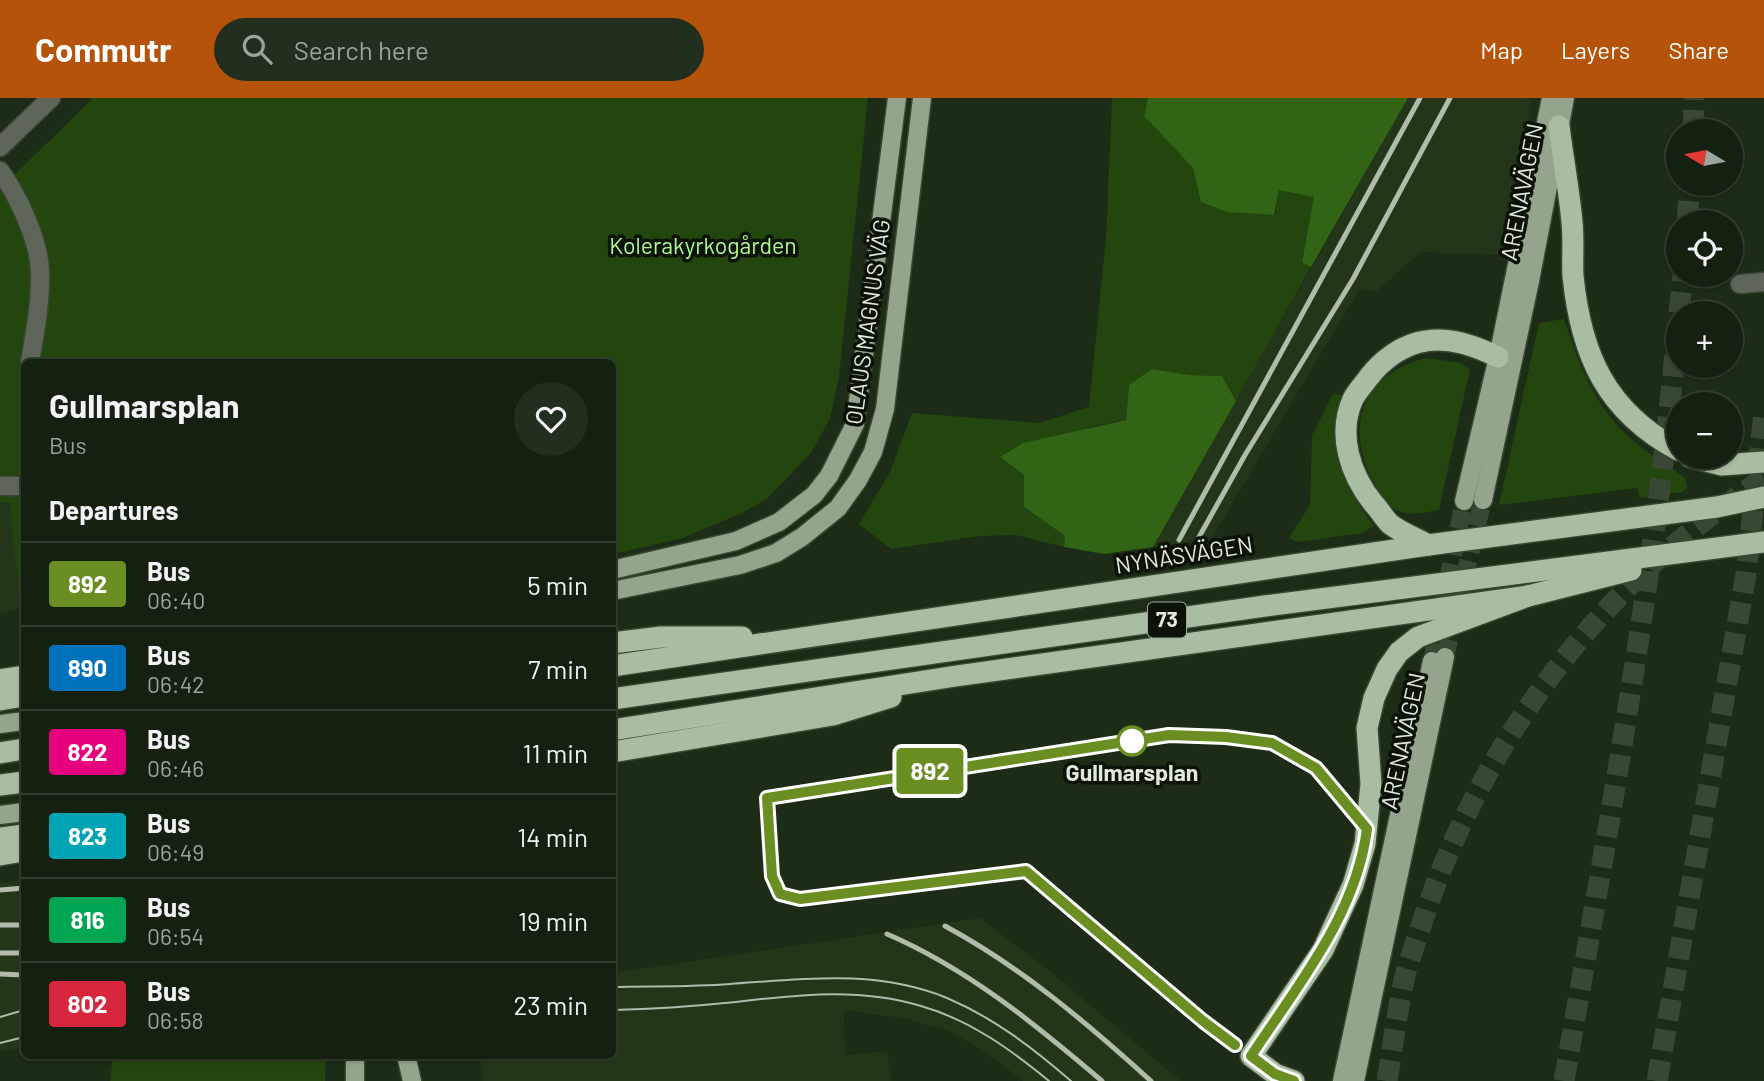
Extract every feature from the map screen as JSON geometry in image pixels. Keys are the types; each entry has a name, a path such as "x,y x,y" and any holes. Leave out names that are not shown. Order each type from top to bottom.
{"highway":[{"path":"1559,126 1572,224 1573,276 1583,333 1603,384 1632,418 1666,443"},
{"path":"1427,544 1390,524 1365,493 1350,465 1345,435 1354,397 1379,364 1403,349 1423,341 1444,340 1468,344 1497,356"},
{"path":"1743,464 1764,462"},
{"name":"NYNÄSVÄGEN","path":"616,665 1427,544 1717,507 1764,497"},
{"name":"73","path":"616,698 1265,606 1764,542"},
{"path":"616,730 956,676 1528,596 1723,547"},
{"path":"1294,1081 1275,1074 1251,1056 1323,950 1353,884 1365,844 1371,784 1367,728 1374,698 1387,669 1399,652 1418,637 1528,596"},
{"path":"616,643 661,637 824,636"},
{"path":"0,680 21,676"},
{"path":"616,751 833,715 956,676"},
{"path":"0,700 21,696"},
{"path":"0,753 21,750"},
{"path":"0,785 21,782"},
{"path":"0,838 21,835"},
{"path":"0,855 21,852"}],"main road":[{"name":"OLAUS MAGNUS VÄG","path":"616,568 736,541 779,522 814,495 829,476 855,424 897,98"},
{"name":"OLAUS MAGNUS VÄG","path":"616,590 740,565 776,553 802,537 834,511 858,480 873,452 885,409 922,98"},
{"name":"ARENAVÄGEN","path":"1464,501 1551,98"},
{"name":"ARENAVÄGEN","path":"1483,500 1530,281 1565,98"},
{"name":"ARENAVÄGEN","path":"1342,1081 1439,659 1355,1081"},
{"path":"0,724 21,721"},
{"path":"0,815 21,812"},
{"path":"355,1059 355,1081"},
{"path":"407,1059 412,1081"}],"street":[{"path":"0,147 51,98"},
{"path":"0,171 16,196 40,267 39,302 30,359"},
{"path":"1743,284 1764,282"},
{"path":"0,486 21,486"}],"shaded area":[{"path":"1408,98 1531,98 1524,153 1501,255 1420,252 1376,292 1360,288 1211,539 1153,547"},
{"path":"10,501 20,608 0,614 0,502"},
{"path":"21,880 21,1048 0,1052 0,883"},
{"path":"980,918 1045,967 1181,1081 1023,1081 989,1055 951,1032 908,1019 844,1010 845,1055 887,1051 891,1081 483,1081 480,1059 616,1059 616,973"}],"green space":[{"name":"Kolerakyrkogården","path":"93,98 868,98 839,377 830,419 810,454 767,499 742,513 680,539 616,553 616,359 21,359 20,608 10,502 0,502 0,189"},
{"path":"1112,98 1148,98 1144,116 1193,168 1275,215 1279,189 1315,197 1302,261 1311,267 1236,401 1222,376 1188,375 1129,385 1126,420 1094,426 1000,457 1024,475 1024,507 1065,536 1064,547 1016,535 980,536 891,549 859,524 890,472 912,413 1039,423 1089,407 1106,239"},
{"path":"1148,98 1408,98 1311,267 1302,262 1314,197 1279,190 1274,215 1227,212 1201,202 1193,168 1144,116"},
{"path":"1564,319 1584,373 1602,405 1626,434 1666,465 1666,469 1672,469 1685,478 1687,487 1683,492 1640,498 1637,488 1499,505 1539,323"},
{"path":"1426,358 1461,363 1470,369 1439,510 1406,513 1396,510 1388,503 1370,475 1363,455 1361,417 1366,401 1389,375"},
{"path":"1152,369 1188,375 1222,376 1236,401 1153,547 1104,554 1064,547 1065,536 1024,507 1024,475 1000,457 1023,443 1126,420 1129,385"},
{"path":"1333,394 1342,395 1336,433 1340,465 1353,495 1374,526 1362,533 1298,542 1289,538 1310,505 1312,435"},
{"path":"113,1059 326,1059 325,1081 110,1081"}],"tunnel":[{"path":"1693,119 1694,98"},
{"path":"1688,210 1689,196"},
{"path":"1680,301 1682,287"},
{"path":"1564,1081 1643,608 1672,378"},
{"path":"1657,1081 1746,574 1764,414"},
{"path":"1387,1081 1405,976 1423,920 1445,860 1472,802 1503,747 1538,694 1577,643 1620,596 1666,552 1716,512 1764,479"},
{"path":"1445,657 1483,500"},
{"path":"1432,661 1464,501"}],"tram line":[{"path":"616,987 701,986 840,978 894,983 947,998 981,1015 997,1024 1071,1081"},
{"path":"616,1010 683,1007 823,994 872,996 921,1006 973,1027 1049,1081"},
{"path":"0,1017 21,1011"},
{"path":"0,1043 21,1038"}],"railway":[{"path":"1179,540 1420,98"},
{"path":"1199,537 1245,455 1353,279 1450,98"},
{"path":"0,890 21,888"},
{"path":"0,925 21,925"},
{"path":"945,926 1027,978 1151,1081"},
{"path":"887,934 945,964 1000,999 1102,1081"},
{"path":"0,953 21,953"},
{"path":"0,974 21,975"}],"bus line":[{"name":"892","path":"1235,1045 1026,871 800,899 780,894 772,876 767,798 1169,735 1226,737 1272,743 1316,768 1367,829 1353,884 1323,950 1251,1056 1275,1074 1294,1081"}],"place":[{"name":"Gullmarsplan","path":"1132,741"}]}
